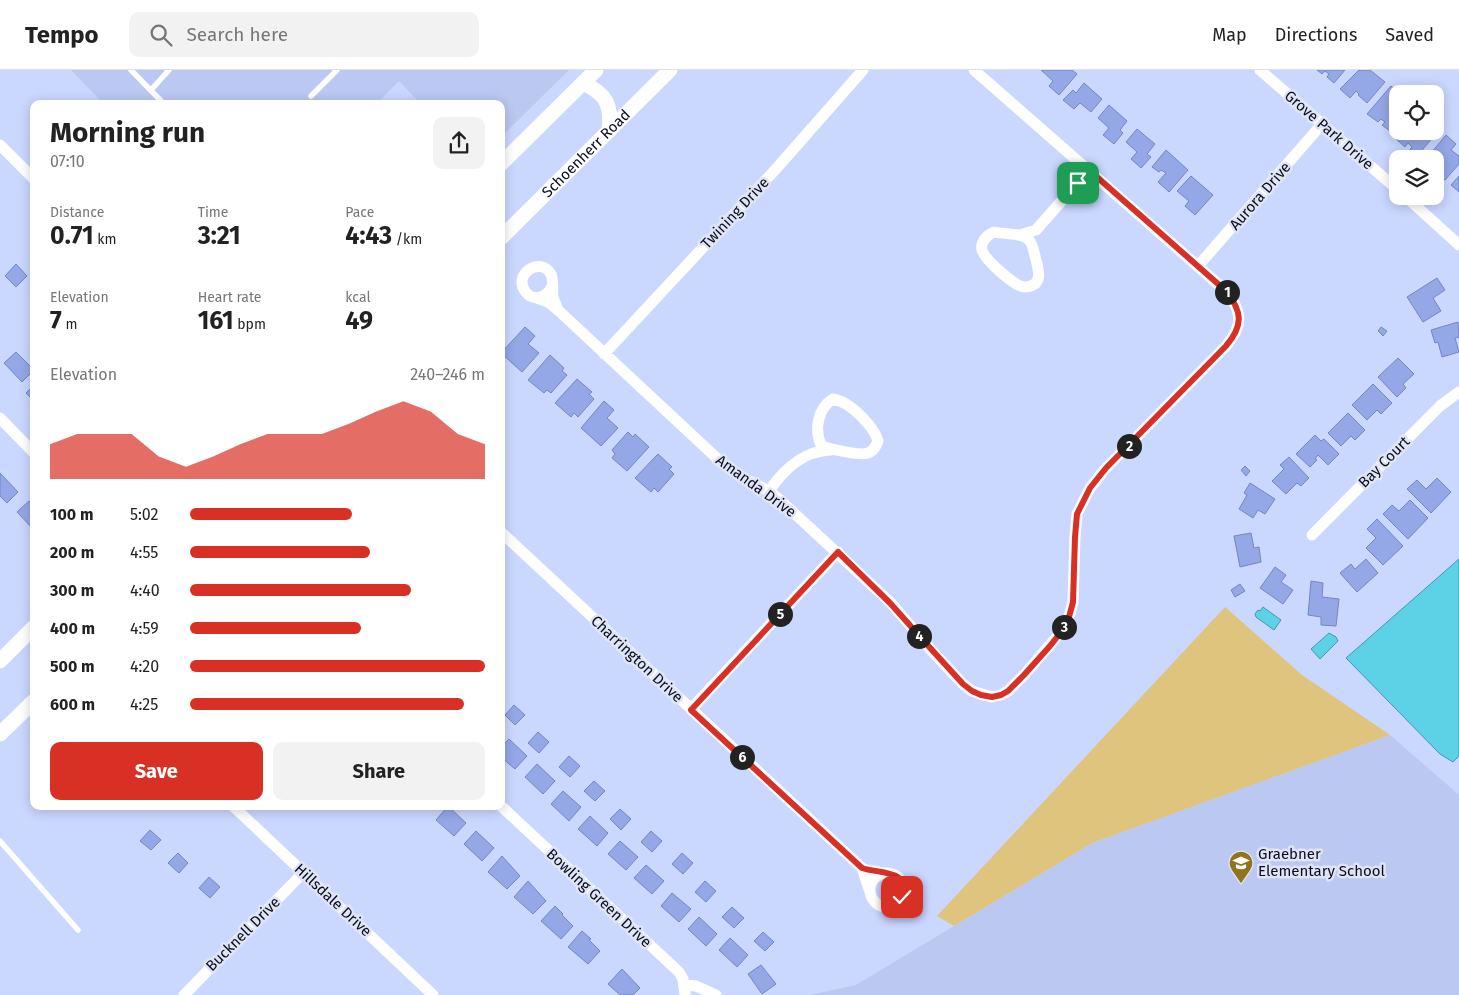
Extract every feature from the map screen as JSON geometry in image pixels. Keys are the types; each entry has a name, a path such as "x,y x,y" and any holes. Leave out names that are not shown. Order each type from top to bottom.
{"main road":[{"path":"505,160 596,70"},
{"name":"Schoenherr Road","path":"505,234 670,70"},
{"path":"583,83 598,91 604,98 610,116 609,131"},
{"path":"0,661 30,631"},
{"path":"0,734 30,705"},
{"path":"0,713 15,720"}],"street":[{"name":"Twining Drive","path":"604,354 775,170 863,70"},
{"path":"974,70 1198,266"},
{"name":"Grove Park Drive","path":"1260,70 1389,182"},
{"name":"Aurora Drive","path":"1198,266 1322,124"},
{"path":"0,145 30,175"},
{"path":"1020,235 1036,230 1089,170"},
{"path":"1415,205 1459,245"},
{"path":"1033,250 1036,230"},
{"path":"994,232 1020,235 1028,239 1033,250 1040,271 1039,278 1032,284 1023,287 988,260 982,251 982,246 988,235 994,232"},
{"name":"Amanda Drive","path":"559,310 722,463 741,477 769,491 838,552 890,603 963,684 972,691 992,697 1008,691 1024,675 1061,632 1069,617 1073,602 1077,514 1090,488 1106,468 1226,346 1237,330 1239,322 1238,312 1234,301 1226,291 1198,266"},
{"path":"540,267 549,271 553,281 553,299 559,310 548,302 528,294 522,286 523,276 530,268 540,267"},
{"path":"537,298 547,294 552,286"},
{"name":"Bay Court","path":"1312,535 1440,406 1459,392"},
{"path":"769,491 779,476 802,458 812,453 820,450 833,450 868,454 876,447 878,441 876,433 866,420 840,400 833,399 823,406 821,411 812,453"},
{"path":"0,418 30,449"},
{"path":"818,431 822,445 833,450"},
{"name":"Charrington Drive","path":"505,536 862,868 873,901 878,905 889,907 900,901 904,892 902,881 894,874 862,868"},
{"path":"691,710 838,552"},
{"name":"Hillsdale Drive","path":"237,810 433,995"},
{"name":"Bowling Green Drive","path":"505,810 678,972 683,979 685,990"},
{"name":"Bucknell Drive","path":"184,995 303,873"},
{"path":"870,890 874,878 883,873"},
{"path":"685,990 696,986 716,995"}],"lane":[{"path":"131,70 160,100"},
{"path":"151,90 169,70"},
{"path":"310,96 337,70"},
{"path":"0,841 78,930"}],"shaded area":[{"path":"71,70 569,70 505,133 505,100 417,100 399,81 380,100 100,100"},
{"path":"1459,559 1459,756 1453,762 1440,754 1346,658"},
{"path":"1225,607 1302,675 1390,735 1092,843 954,926 937,916"},
{"path":"1263,607 1281,620 1274,630 1256,617 1255,614"},
{"path":"1329,633 1336,637 1338,641 1320,659 1311,649"},
{"name":"Graebner Elementary School","path":"1390,735 1459,795 1459,995 810,995 856,985 1092,843"}],"building":[{"path":"1041,70 1072,70 1077,74 1059,95 1049,86 1053,81"},
{"path":"1317,70 1345,70 1334,83 1327,77 1329,74 1325,71 1322,74"},
{"path":"1359,70 1370,70 1385,82 1367,103 1356,91 1350,98 1340,89"},
{"path":"1084,83 1102,99 1091,112 1080,103 1074,109 1063,100 1073,90 1076,93"},
{"path":"1389,88 1389,130 1382,125 1385,122 1381,119 1378,122 1367,114"},
{"path":"1109,105 1127,121 1120,130 1123,133 1114,144 1103,135 1109,128 1098,118"},
{"path":"1137,129 1155,144 1147,154 1151,157 1141,168 1131,159 1137,152 1126,142"},
{"path":"1446,135 1456,144 1451,150 1459,156 1459,164 1445,180 1444,150 1434,150 1444,140"},
{"path":"1397,140 1431,140 1422,150 1410,150 1412,147 1408,143 1405,147"},
{"path":"1166,150 1188,170 1169,192 1158,182 1166,173 1161,170 1159,172 1152,167"},
{"path":"1191,176 1213,195 1195,215 1185,206 1189,201 1177,191"},
{"path":"1459,176 1459,192 1451,185"},
{"path":"16,264 27,276 16,287 5,276"},
{"path":"1437,278 1445,290 1433,298 1441,311 1423,322 1407,297"},
{"path":"1458,322 1459,337 1455,338 1459,352 1442,357 1438,342 1435,343 1431,330"},
{"path":"525,327 535,336 528,344 539,353 522,372 505,357 505,349"},
{"path":"1381,327 1387,331 1383,336 1378,331"},
{"path":"16,352 30,366 30,374 22,382 4,363"},
{"path":"550,355 564,368 562,371 567,375 551,393 547,390 544,393 528,380"},
{"path":"1398,358 1414,374 1403,384 1406,388 1397,397 1378,377"},
{"path":"577,379 592,392 589,394 594,399 578,417 574,413 571,417 555,403"},
{"path":"1373,384 1392,403 1381,414 1377,410 1367,420 1352,405"},
{"path":"30,389 30,397 26,393"},
{"path":"604,401 614,410 607,418 618,428 601,446 581,428"},
{"path":"1348,413 1365,430 1355,440 1351,436 1341,446 1328,433"},
{"path":"628,432 633,437 635,434 649,447 627,471 612,458 615,454 612,450"},
{"path":"1315,435 1321,441 1324,439 1339,454 1328,465 1318,455 1315,459 1317,460 1310,467 1296,454"},
{"path":"658,454 672,467 669,469 674,474 658,492 654,488 651,492 635,478"},
{"path":"1289,457 1309,478 1301,486 1297,483 1286,494 1272,481 1284,469 1280,465"},
{"path":"1245,466 1250,471 1246,476 1241,470"},
{"path":"0,473 18,492 7,503 0,496"},
{"path":"1437,478 1451,492 1431,513 1407,489 1417,480 1426,489"},
{"path":"1250,483 1275,499 1265,514 1258,510 1253,518 1239,509 1247,495 1244,493"},
{"path":"1410,500 1428,518 1408,539 1383,514 1392,505 1399,511"},
{"path":"30,502 30,526 17,512"},
{"path":"1377,519 1403,546 1383,565 1366,548 1376,538 1367,529"},
{"path":"1251,533 1254,548 1259,547 1261,562 1240,567 1234,536"},
{"path":"1366,559 1378,573 1357,592 1340,573 1351,564 1355,569"},
{"path":"1275,567 1286,575 1281,582 1293,590 1283,604 1260,588"},
{"path":"1311,581 1323,583 1322,597 1339,599 1336,626 1321,625 1321,617 1308,615"},
{"path":"1240,584 1245,591 1235,597 1231,590"},
{"path":"514,705 525,715 515,725 505,715"},
{"path":"538,732 549,742 539,753 528,743"},
{"path":"509,739 527,756 515,769 505,760 505,743"},
{"path":"569,756 580,766 570,777 559,767"},
{"path":"537,764 555,781 543,794 525,777"},
{"path":"594,781 605,791 595,801 584,791"},
{"path":"563,791 581,807 569,821 551,804"},
{"path":"620,809 631,819 621,830 610,819"},
{"path":"445,810 452,810 466,823 454,836 436,820"},
{"path":"590,816 608,833 597,846 578,829"},
{"path":"150,830 161,840 151,850 140,841"},
{"path":"476,831 494,848 482,861 464,844"},
{"path":"651,831 662,841 652,852 641,842"},
{"path":"620,841 638,857 626,870 608,854"},
{"path":"178,853 188,863 179,873 168,863"},
{"path":"682,853 693,863 683,874 672,864"},
{"path":"502,856 520,876 507,889 488,872"},
{"path":"646,865 664,881 652,894 634,878"},
{"path":"209,877 220,887 210,898 199,888"},
{"path":"528,881 546,901 533,914 514,897"},
{"path":"705,881 716,891 706,902 695,892"},
{"path":"672,893 691,909 679,922 661,906"},
{"path":"555,906 573,926 561,939 541,921"},
{"path":"732,907 744,918 734,928 722,917"},
{"path":"699,917 717,934 706,946 688,929"},
{"path":"582,931 600,951 588,964 568,947"},
{"path":"763,932 774,942 765,951 754,941"},
{"path":"730,938 748,955 737,967 719,950"},
{"path":"761,965 776,984 762,994 748,974"},
{"path":"622,969 640,988 633,995 620,995 608,984"}],"place":[{"name":"Graebner Elementary School","path":"1241,884"}],"route":[{"path":"902,897 904,886 898,877 888,872 883,873 862,868 691,710 838,552 890,603 963,684 981,695 992,697 1008,691 1061,632 1069,617 1073,602 1077,514 1090,488 1106,468 1226,346 1233,338 1239,322 1234,301 1226,291 1089,170 1078,183"}]}
